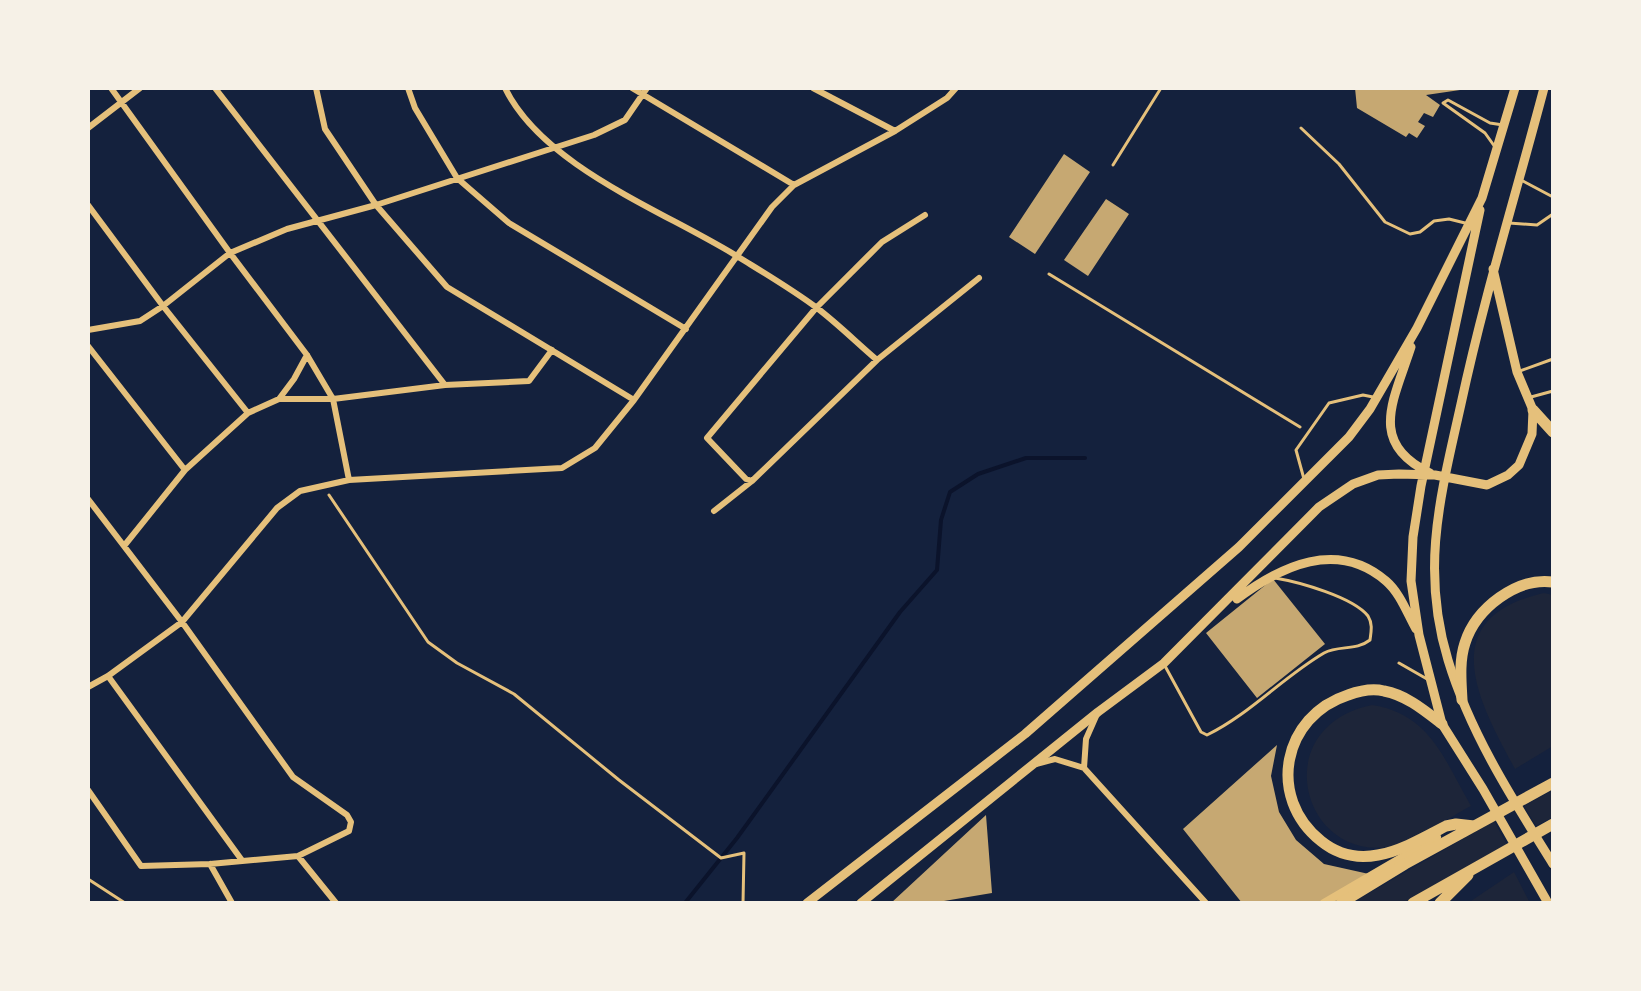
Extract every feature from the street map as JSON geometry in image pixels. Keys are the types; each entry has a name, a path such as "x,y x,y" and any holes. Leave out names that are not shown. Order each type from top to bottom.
{"highway":[{"path":"1530,404 1553,432"},
{"path":"1462,700 1461,661 1465,641 1477,620 1499,598 1525,584 1553,582"},
{"path":"1442,724 1419,706 1383,690 1361,690 1338,698 1316,711 1297,735 1288,760 1288,784 1295,808 1310,832 1331,849 1347,855 1377,855 1446,826 1474,826"},
{"path":"1341,903 1551,784"},
{"path":"1413,903 1553,824"},
{"path":"1440,903 1480,864"}],"main road":[{"path":"1515,88 1473,224 1421,486 1413,537 1411,581 1419,635 1442,724 1548,903"},
{"path":"1546,93 1480,314 1442,490 1434,539 1434,578 1438,621 1447,659 1473,728 1552,862"},
{"path":"807,903 1025,734 1239,547 1306,483 1349,437 1376,398 1473,224"},
{"path":"861,903 1098,712 1164,663 1319,507 1353,484 1378,475 1435,475 1487,485 1508,475 1519,465 1532,434 1530,404 1517,372 1493,269"},
{"path":"1417,328 1388,426 1399,453 1410,463 1435,475"},
{"path":"1211,617 1268,577 1302,562 1328,559 1348,561 1385,580 1419,635"}],"street":[{"path":"111,88 307,355 333,399 349,480"},
{"path":"88,128 140,88"},
{"path":"215,88 445,385"},
{"path":"316,88 325,129 376,205 447,287 634,400"},
{"path":"408,88 415,108 457,178 509,223 686,329"},
{"path":"505,88 514,106 553,147 609,184 737,256 816,308 877,360"},
{"path":"632,88 794,185"},
{"path":"88,330 140,321 230,253 315,220 376,205 594,135 625,120 647,88"},
{"path":"813,88 895,131"},
{"path":"88,687 182,622 277,508 300,491 349,480 562,468 595,448 634,400 772,207 794,185 895,131 947,98 956,88"},
{"path":"88,205 248,413"},
{"path":"749,480 707,438 816,308 882,242 925,215"},
{"path":"714,511 877,360 979,278"},
{"path":"88,346 185,470"},
{"path":"124,546 185,470 248,413 279,399 333,399 445,385 529,381 552,350"},
{"path":"279,399 307,355"},
{"path":"88,499 182,622 293,777 347,815 351,822 349,831 298,856 141,866 88,790"},
{"path":"108,676 241,859"},
{"path":"1084,768 1086,739 1098,712"},
{"path":"1035,764 1055,759 1084,768 1206,903"},
{"path":"1324,903 1459,824"},
{"path":"298,856 336,903"},
{"path":"210,864 232,903"}],"lane":[{"path":"1113,165 1161,88"},
{"path":"1498,151 1485,133 1443,103 1448,100 1490,123 1506,124"},
{"path":"1301,128 1339,164 1385,222 1410,234 1420,232 1434,221 1449,219 1473,224"},
{"path":"1518,179 1553,197"},
{"path":"1505,222 1537,225 1553,214"},
{"path":"1517,372 1553,359"},
{"path":"1530,404 1553,391"},
{"path":"1306,483 1296,450 1329,403 1363,395 1376,398"},
{"path":"1164,663 1201,732 1207,735 1274,691 1321,655 1334,649 1363,646 1370,640 1372,626 1367,615 1348,602 1297,583 1268,577"},
{"path":"1399,663 1431,681"},
{"path":"88,879 125,903"}],"path":[{"path":"1049,274 1307,431"},
{"path":"323,485 428,642 457,663 514,694 721,858 744,853 743,903"}],"shaded area":[{"path":"1544,593 1553,595 1553,746 1515,769 1488,716 1479,690 1474,665 1476,642 1487,621 1509,605"},
{"path":"1372,705 1392,710 1422,729 1443,756 1471,806 1394,846 1362,846 1337,835 1318,816 1308,791 1308,764 1317,739 1338,718"},
{"path":"1553,790 1553,817 1536,826 1524,806"},
{"path":"1494,821 1507,845 1411,903 1352,903"},
{"path":"1514,872 1530,903 1468,903"}],"building":[{"path":"1355,88 1460,90 1426,95 1440,105 1433,117 1424,113 1418,122 1425,126 1417,138 1409,133 1406,137 1357,108"},
{"path":"1064,154 1090,172 1035,254 1009,237"},
{"path":"1106,199 1129,214 1088,276 1064,260"},
{"path":"1273,579 1325,644 1257,698 1206,633"},
{"path":"1277,745 1271,776 1279,812 1296,840 1324,864 1369,874 1321,903 1242,903 1183,829"},
{"path":"986,815 992,893 932,903 891,903"}],"waterway":[{"path":"685,903 737,838 900,612 937,570 941,520 950,492 978,474 1026,458 1085,458"}]}
